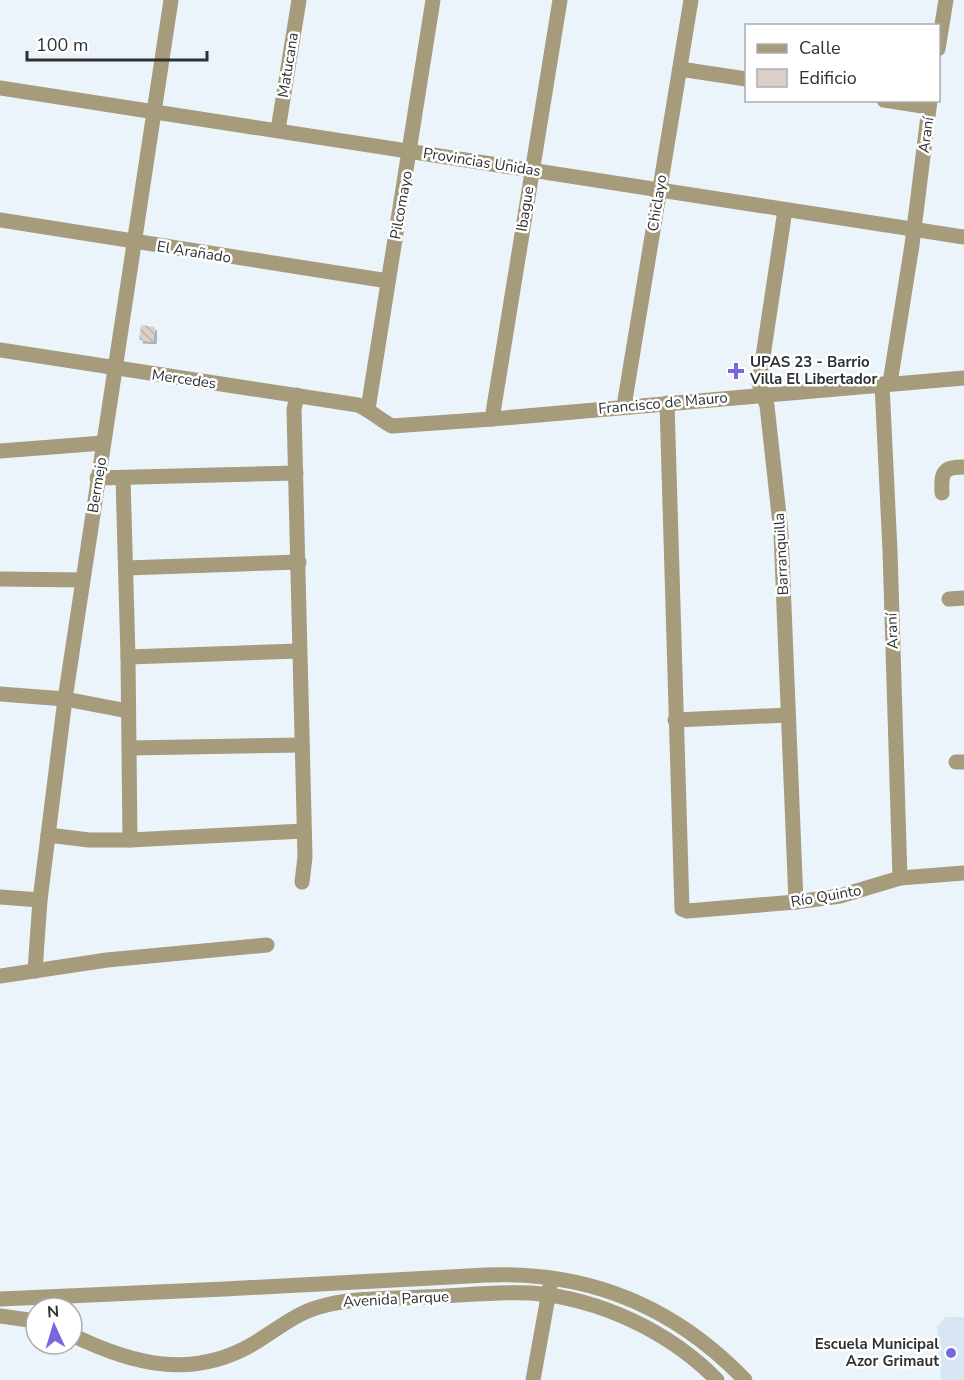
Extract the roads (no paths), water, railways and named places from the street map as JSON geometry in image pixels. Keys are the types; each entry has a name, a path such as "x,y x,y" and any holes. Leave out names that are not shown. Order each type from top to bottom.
{"street":[{"name":"Bermejo","path":"35,971 40,900 65,699 171,0"},
{"name":"Matucana","path":"278,130 299,0"},
{"name":"Pilcomayo","path":"368,409 434,0"},
{"name":"Ibague","path":"492,419 560,0"},
{"name":"Chiclayo","path":"624,406 691,0"},
{"path":"940,42 946,0"},
{"path":"680,69 745,80"},
{"name":"Provincias Unidas","path":"0,88 964,237"},
{"path":"907,102 930,104"},
{"name":"Araní","path":"900,878 886,384 913,230 930,104"},
{"name":"Barranquilla","path":"785,210 759,383 767,406 781,533 796,902"},
{"name":"El Arañado","path":"0,220 388,281"},
{"name":"Mercedes","path":"0,350 297,395 358,405 368,409"},
{"name":"Francisco de Mauro","path":"368,409 392,426 964,378"},
{"path":"297,395 294,410 305,856 302,882"},
{"path":"667,403 675,720 788,715"},
{"path":"0,452 103,443"},
{"path":"942,493 941,481 944,472 950,467 964,467"},
{"path":"97,478 296,473"},
{"path":"123,478 130,840"},
{"path":"126,568 299,562"},
{"path":"0,579 83,580"},
{"path":"128,657 299,651"},
{"path":"0,694 65,699 128,711"},
{"name":"Río Quinto","path":"675,720 682,909 687,911 796,902 840,896 900,878 964,873"},
{"path":"130,748 302,745"},
{"path":"48,835 89,840 130,840 304,831"},
{"path":"0,897 40,900"},
{"path":"0,976 107,960 267,945"},
{"path":"0,1299 495,1275 551,1277 597,1286 649,1307 695,1336 745,1380"},
{"path":"533,1380 551,1277"},
{"name":"Avenida Parque","path":"84,1341 117,1356 170,1366 184,1373 238,1352 301,1313 330,1304 360,1300 513,1293 548,1295 596,1305 650,1330 699,1363 717,1380"},
{"path":"0,1316 24,1319"}],"place":[{"name":"UPAS 23 - Barrio Villa El Libertador","path":"736,371"},
{"name":"Escuela Municipal Azor Grimaut","path":"951,1353"}]}
